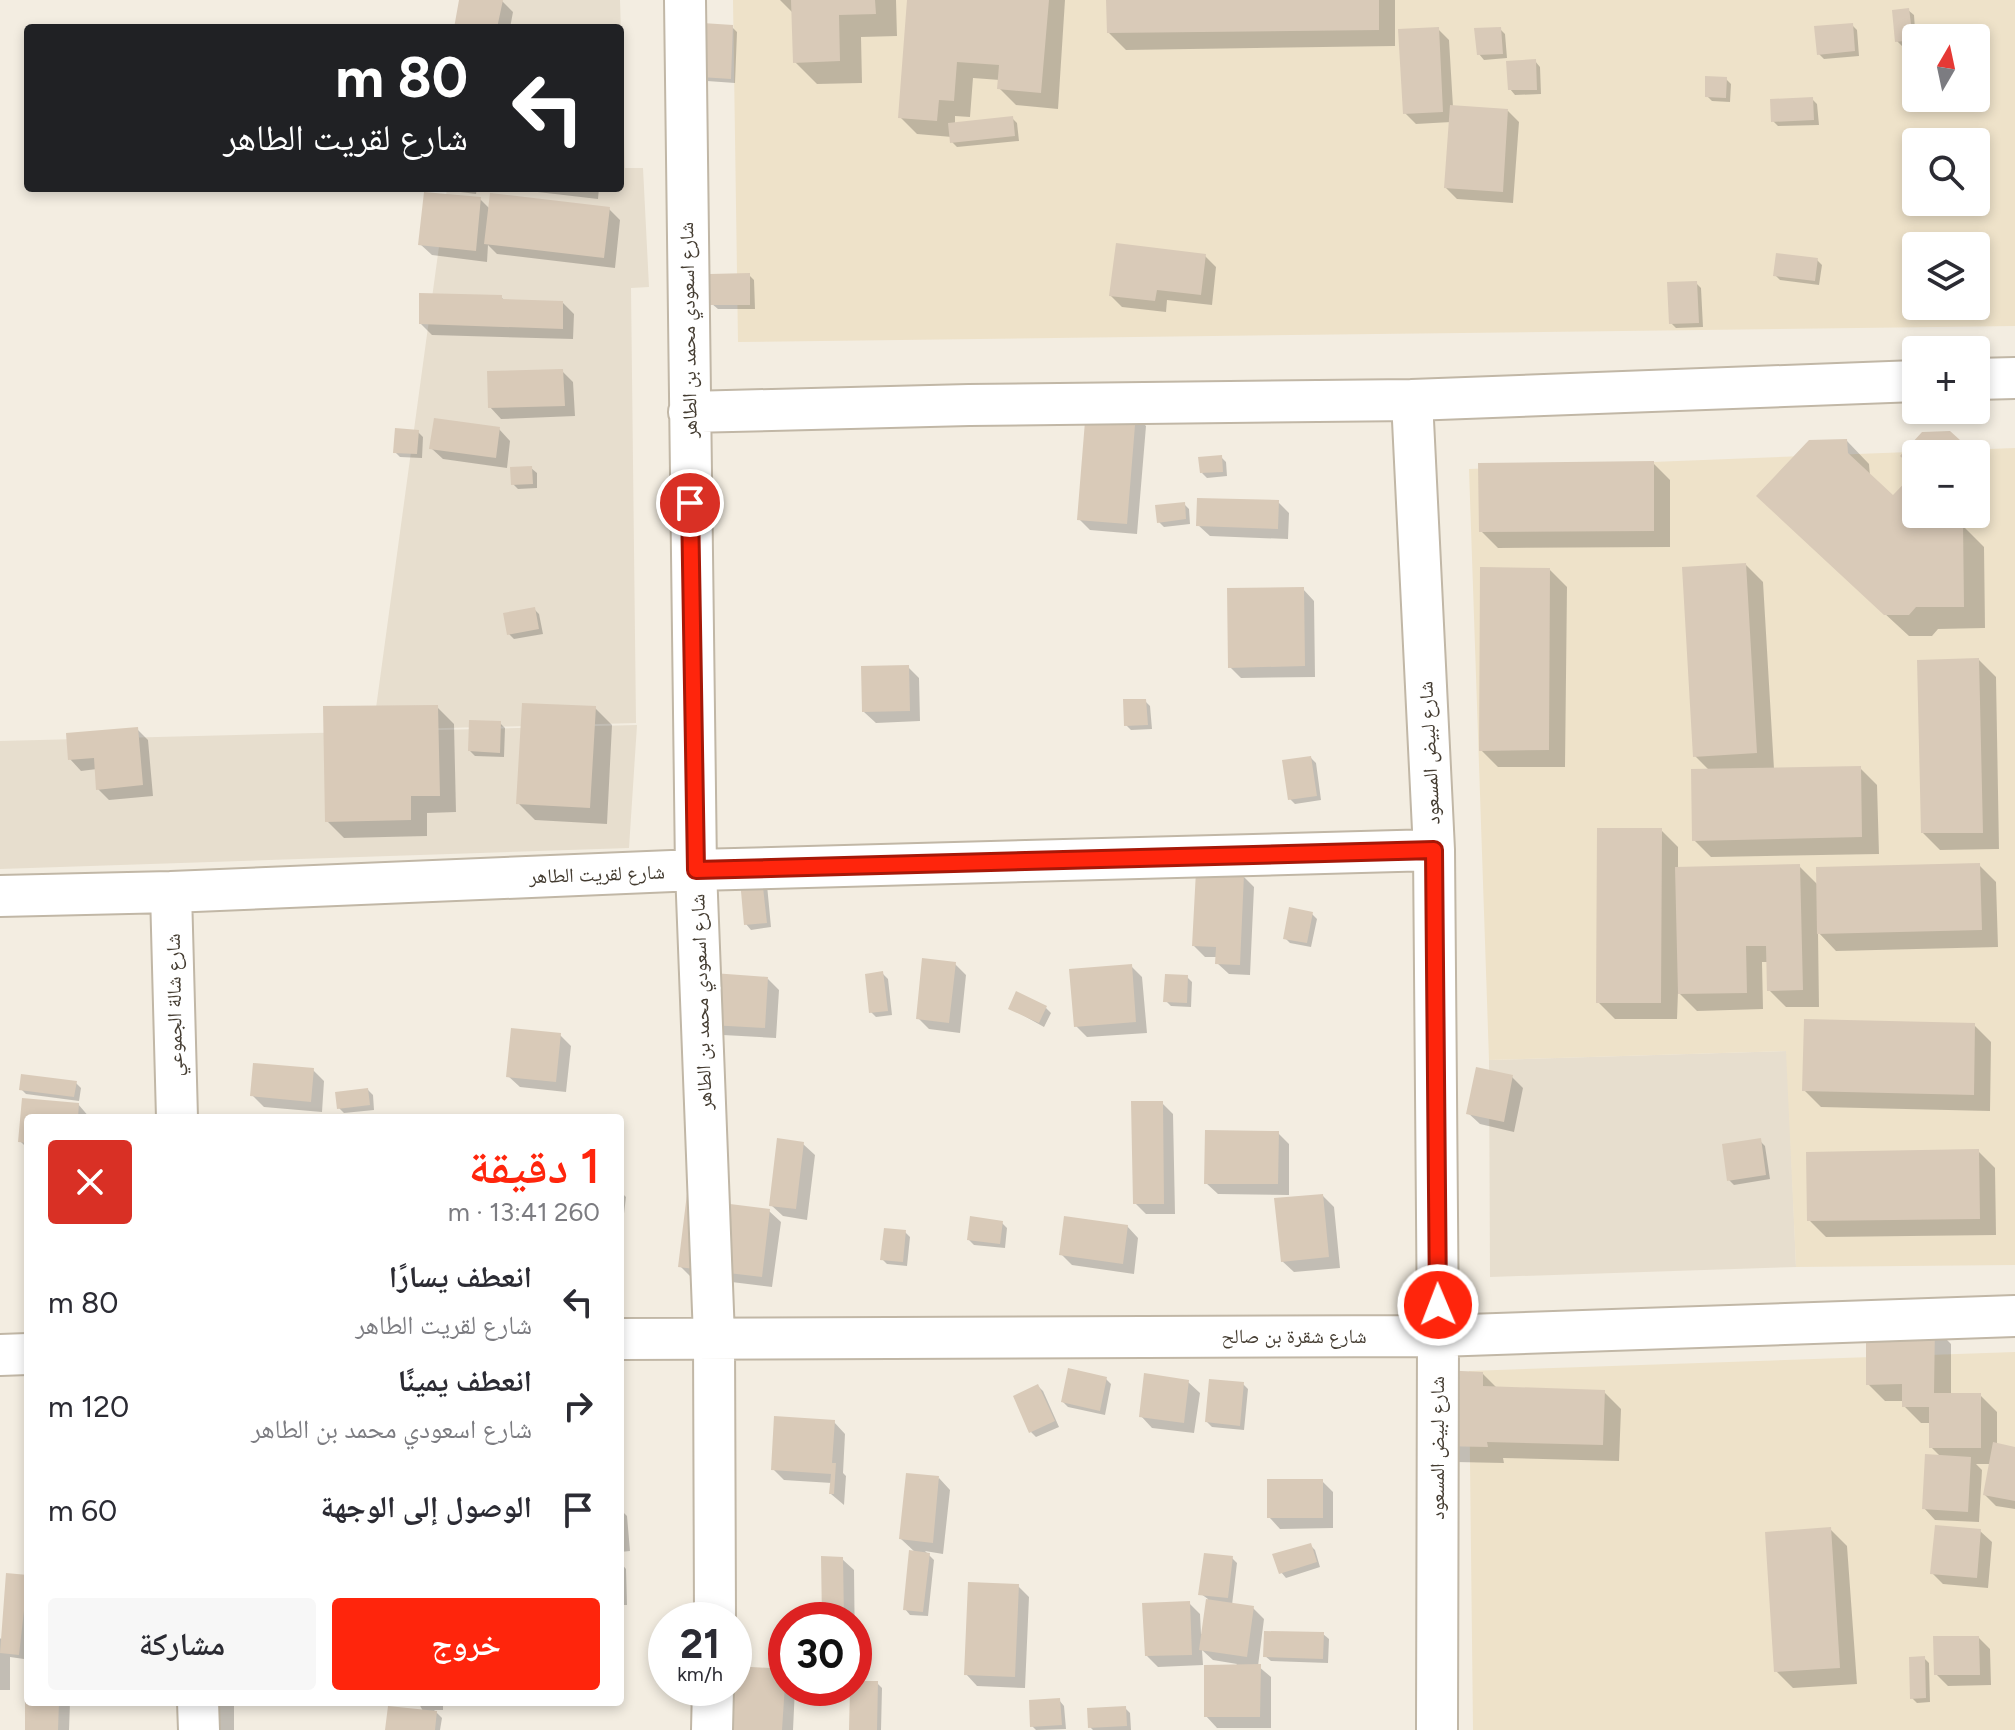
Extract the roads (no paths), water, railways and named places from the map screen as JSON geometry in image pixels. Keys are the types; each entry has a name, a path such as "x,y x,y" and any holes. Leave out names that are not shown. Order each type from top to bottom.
{"street":[{"name":"شارع اسعودي محمد بن الطاهر","path":"685,0 696,870 714,1337 715,1602"},
{"path":"1990,379 2015,378"},
{"path":"689,412 1412,400 1902,382"},
{"name":"شارع لبيض المسعود","path":"1412,400 1434,850 1437,1730"},
{"name":"شارع لقريت الطاهر","path":"0,896 696,870 1434,850"},
{"name":"شارع شالة الجموعي","path":"171,892 177,1114"},
{"name":"شارع شقرة بن صالح","path":"624,1339 1438,1336 2015,1316"},
{"path":"0,1355 24,1354"},
{"path":"198,1706 199,1730"},
{"path":"712,1730 713,1706"}]}
